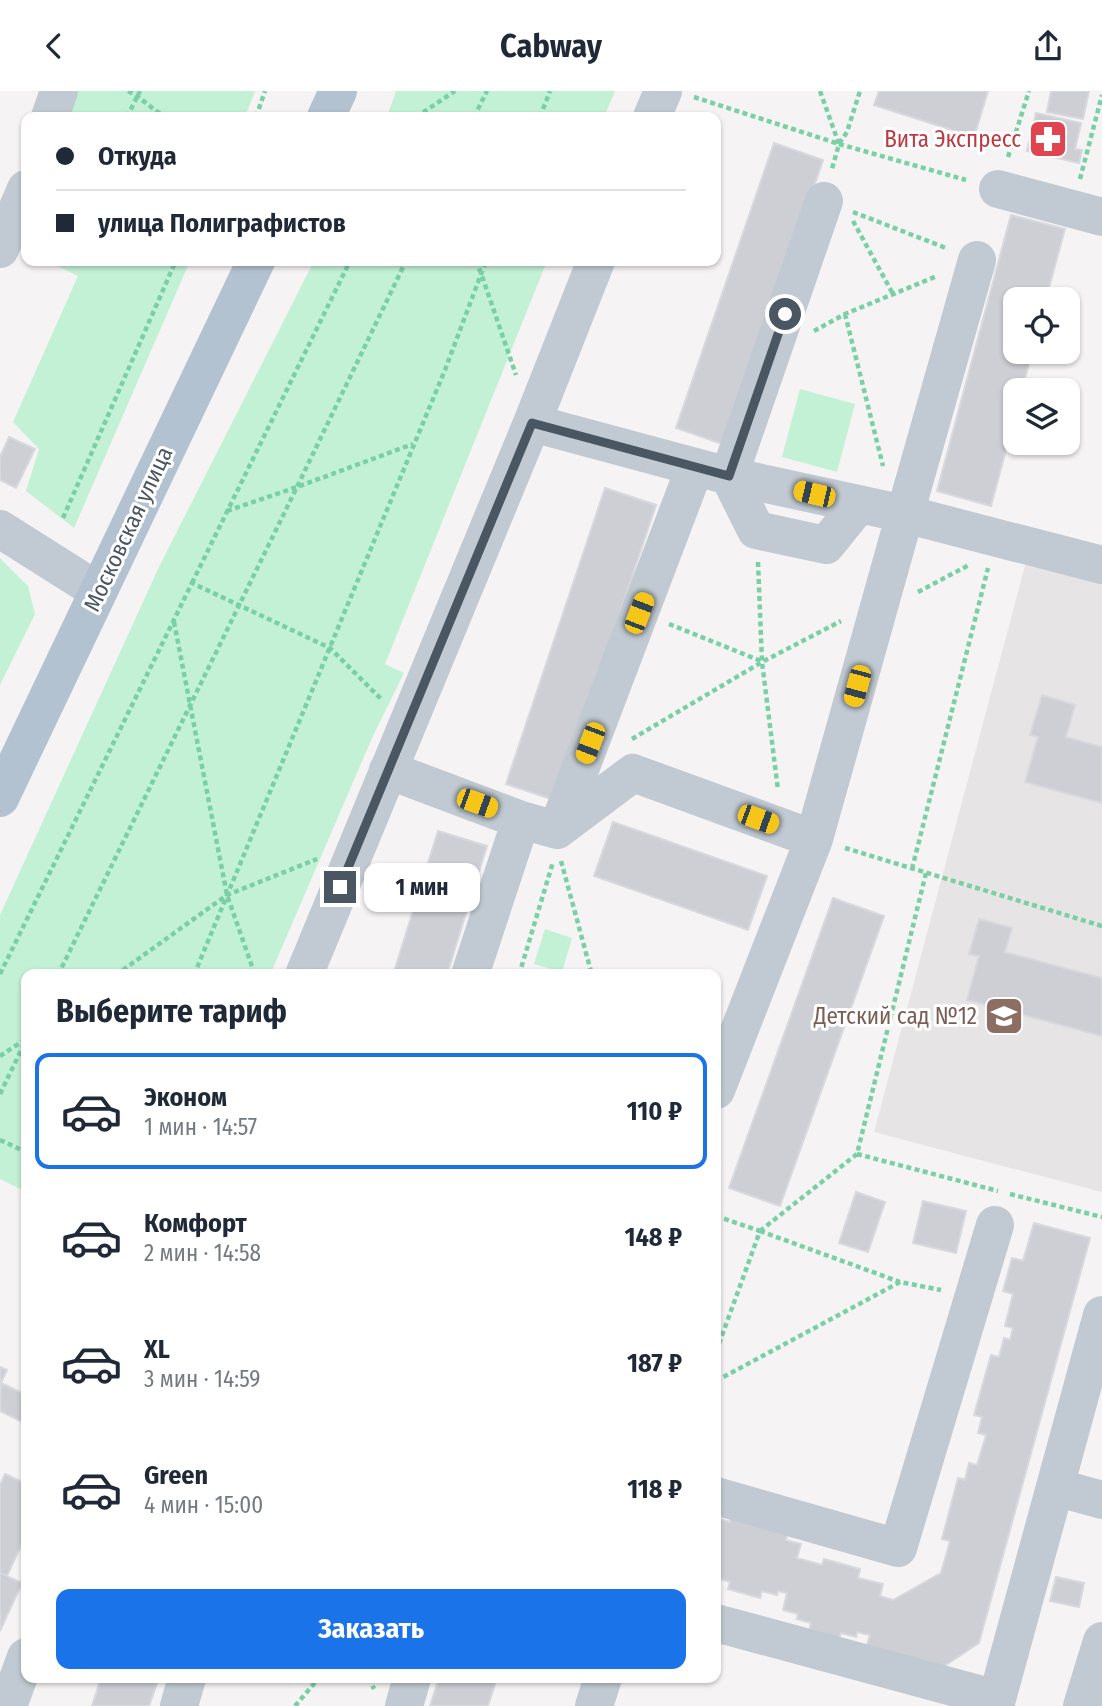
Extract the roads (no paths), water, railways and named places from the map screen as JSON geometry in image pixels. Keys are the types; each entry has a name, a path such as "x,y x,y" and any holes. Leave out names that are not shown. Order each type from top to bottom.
{"main road":[{"path":"328,112 338,91"},
{"name":"Московская улица","path":"0,799 254,266"}],"street":[{"path":"52,112 59,91"},
{"path":"657,112 676,93"},
{"path":"998,189 1102,217"},
{"path":"0,249 21,201"},
{"path":"557,839 639,613 712,471 824,201"},
{"path":"721,1074 798,833 879,607 886,510 977,260"},
{"path":"306,969 594,266"},
{"path":"532,423 712,471 886,510 994,545 1102,565"},
{"path":"712,471 756,530 827,545 886,510"},
{"path":"0,529 98,591"},
{"path":"388,770 521,820 557,839"},
{"path":"557,839 633,773 798,833"},
{"path":"472,969 521,820"},
{"path":"721,1497 898,1548 995,1225"},
{"path":"721,1624 997,1699 1102,1315"},
{"path":"1055,1487 1102,1500"},
{"path":"1082,1706 1102,1641"},
{"path":"8,1706 21,1671"},
{"path":"179,1706 186,1683"},
{"path":"404,1706 411,1683"},
{"path":"594,1706 601,1683"}],"place":[{"name":"Вита Экспресс","path":"1048,139"},
{"name":"Детский сад №12","path":"1004,1016"}]}
